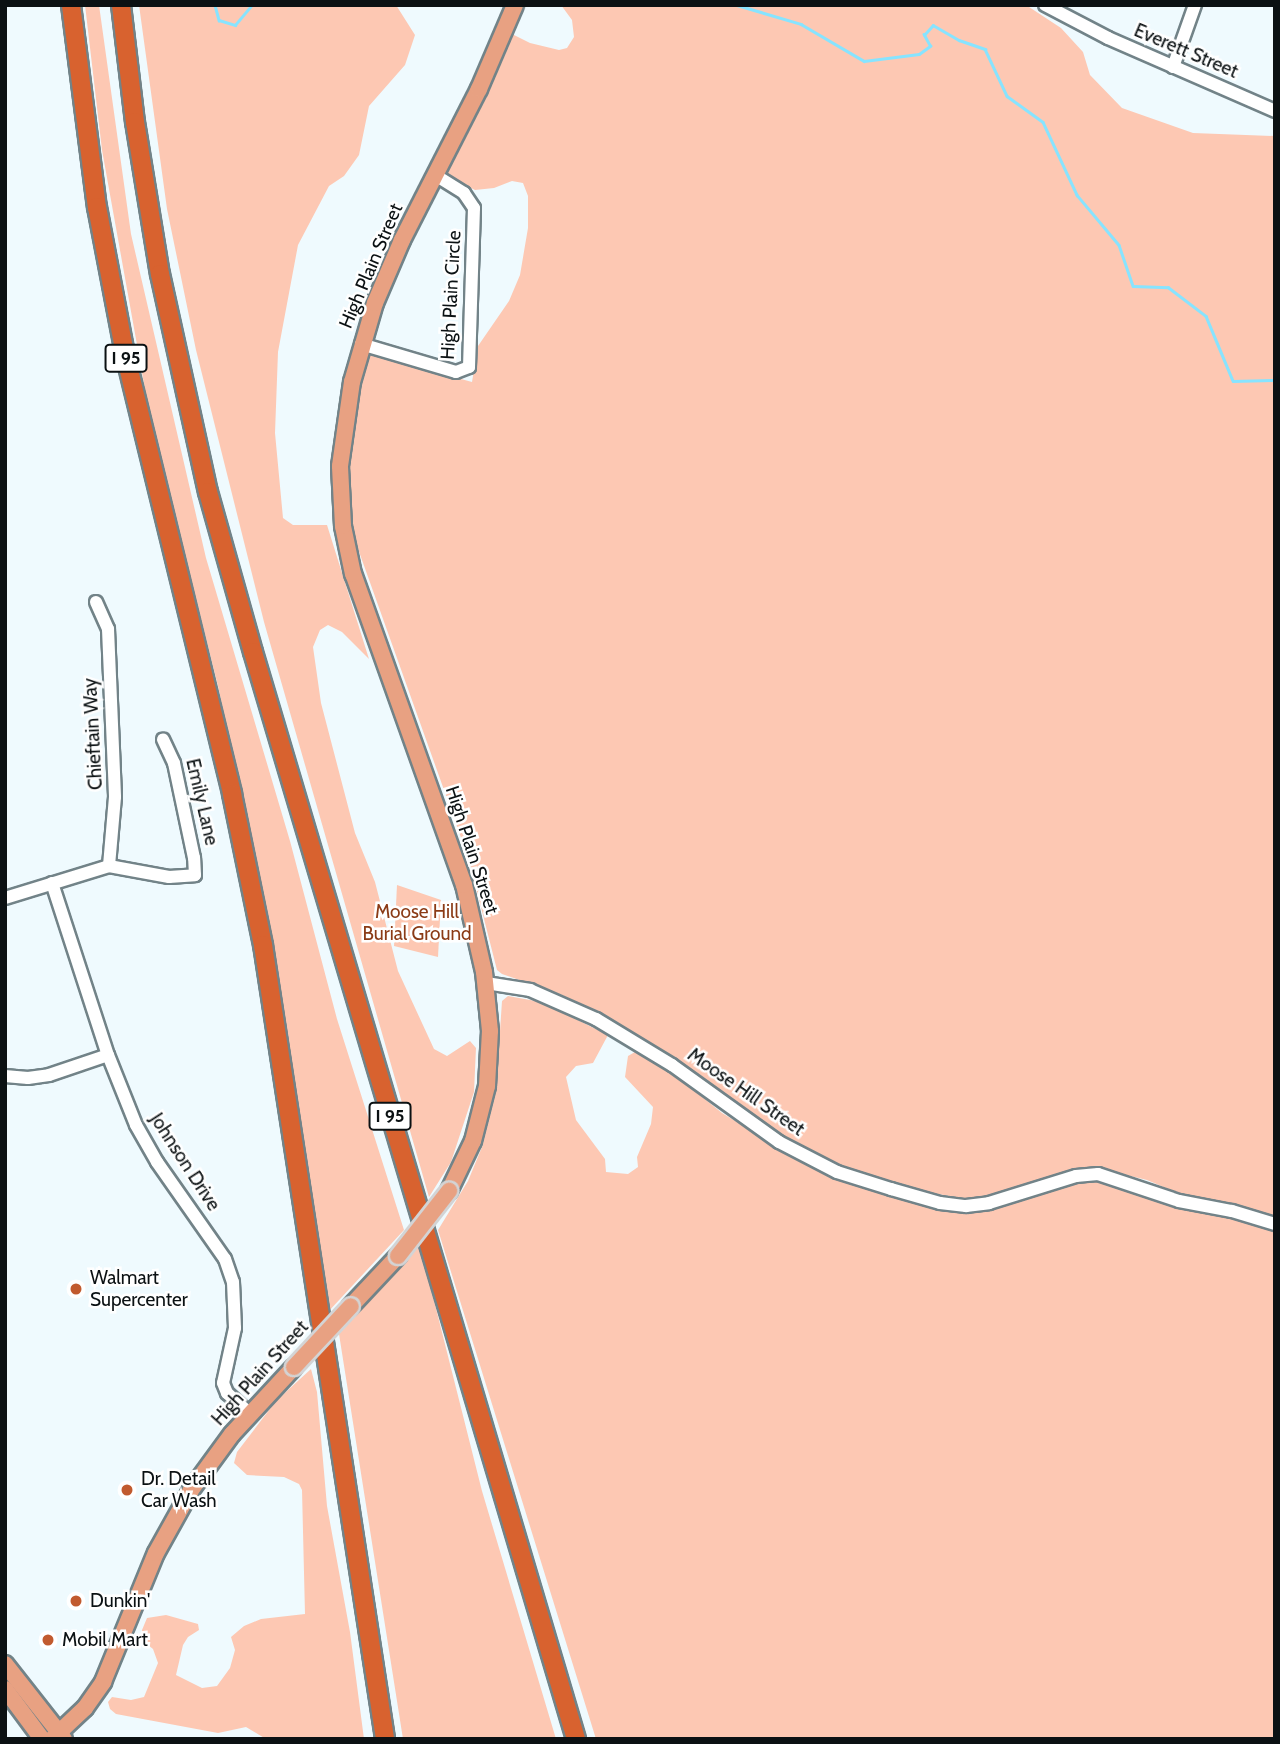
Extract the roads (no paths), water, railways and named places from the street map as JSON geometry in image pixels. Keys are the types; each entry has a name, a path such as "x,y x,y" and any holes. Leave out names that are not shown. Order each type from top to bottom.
{"highway":[{"name":"I 95","path":"71,5 90,157 119,324 146,451 232,794 263,945 384,1739"},
{"name":"I 95","path":"121,5 135,122 160,274 215,518 576,1739"}],"main road":[{"name":"High Plain Street","path":"58,1737 88,1705 106,1676 156,1553 179,1508 210,1462 250,1414 398,1256 449,1191 470,1149 486,1086 490,1031 486,983 464,885 358,591 348,553 341,506 340,466 348,404 361,344 393,260 479,89 515,5"},
{"path":"5,1664 58,1737"},
{"path":"5,1689 43,1739"}],"street":[{"name":"Everett Street","path":"1045,5 1063,17 1275,111"},
{"path":"1173,67 1195,5"},
{"name":"High Plain Circle","path":"361,344 456,372 469,367 474,208 464,193 435,175"},
{"name":"Chieftain Way","path":"96,602 108,629 115,797 109,866"},
{"name":"Emily Lane","path":"109,866 169,877 195,875 194,858 174,763 163,739"},
{"path":"5,898 109,866"},
{"name":"Johnson Drive","path":"52,883 108,1055 147,1145 225,1259 233,1282 235,1315 234,1339 223,1383 231,1398 250,1414"},
{"name":"Moose Hill Street","path":"486,983 530,990 596,1020 672,1065 779,1142 823,1166 864,1181 940,1203 966,1206 989,1203 1076,1176 1098,1174 1179,1201 1240,1213 1275,1224"},
{"path":"5,1076 28,1078 50,1075 108,1055"}],"waterway":[{"path":"215,5 219,20 235,25 252,5"},
{"path":"737,5 801,24 864,61 919,54 930,46 924,35 933,25 959,40 985,49 1007,96 1043,122 1077,195 1119,245 1133,286 1168,287 1206,316 1233,381 1275,380"}],"place":[{"name":"Walmart Supercenter","path":"76,1289"},
{"name":"Dr. Detail Car Wash","path":"127,1490"},
{"name":"Dunkin'","path":"76,1601"},
{"name":"Mobil Mart","path":"48,1640"}],"park label":[{"name":"Moose Hill Burial Ground","path":"417,923"}]}
